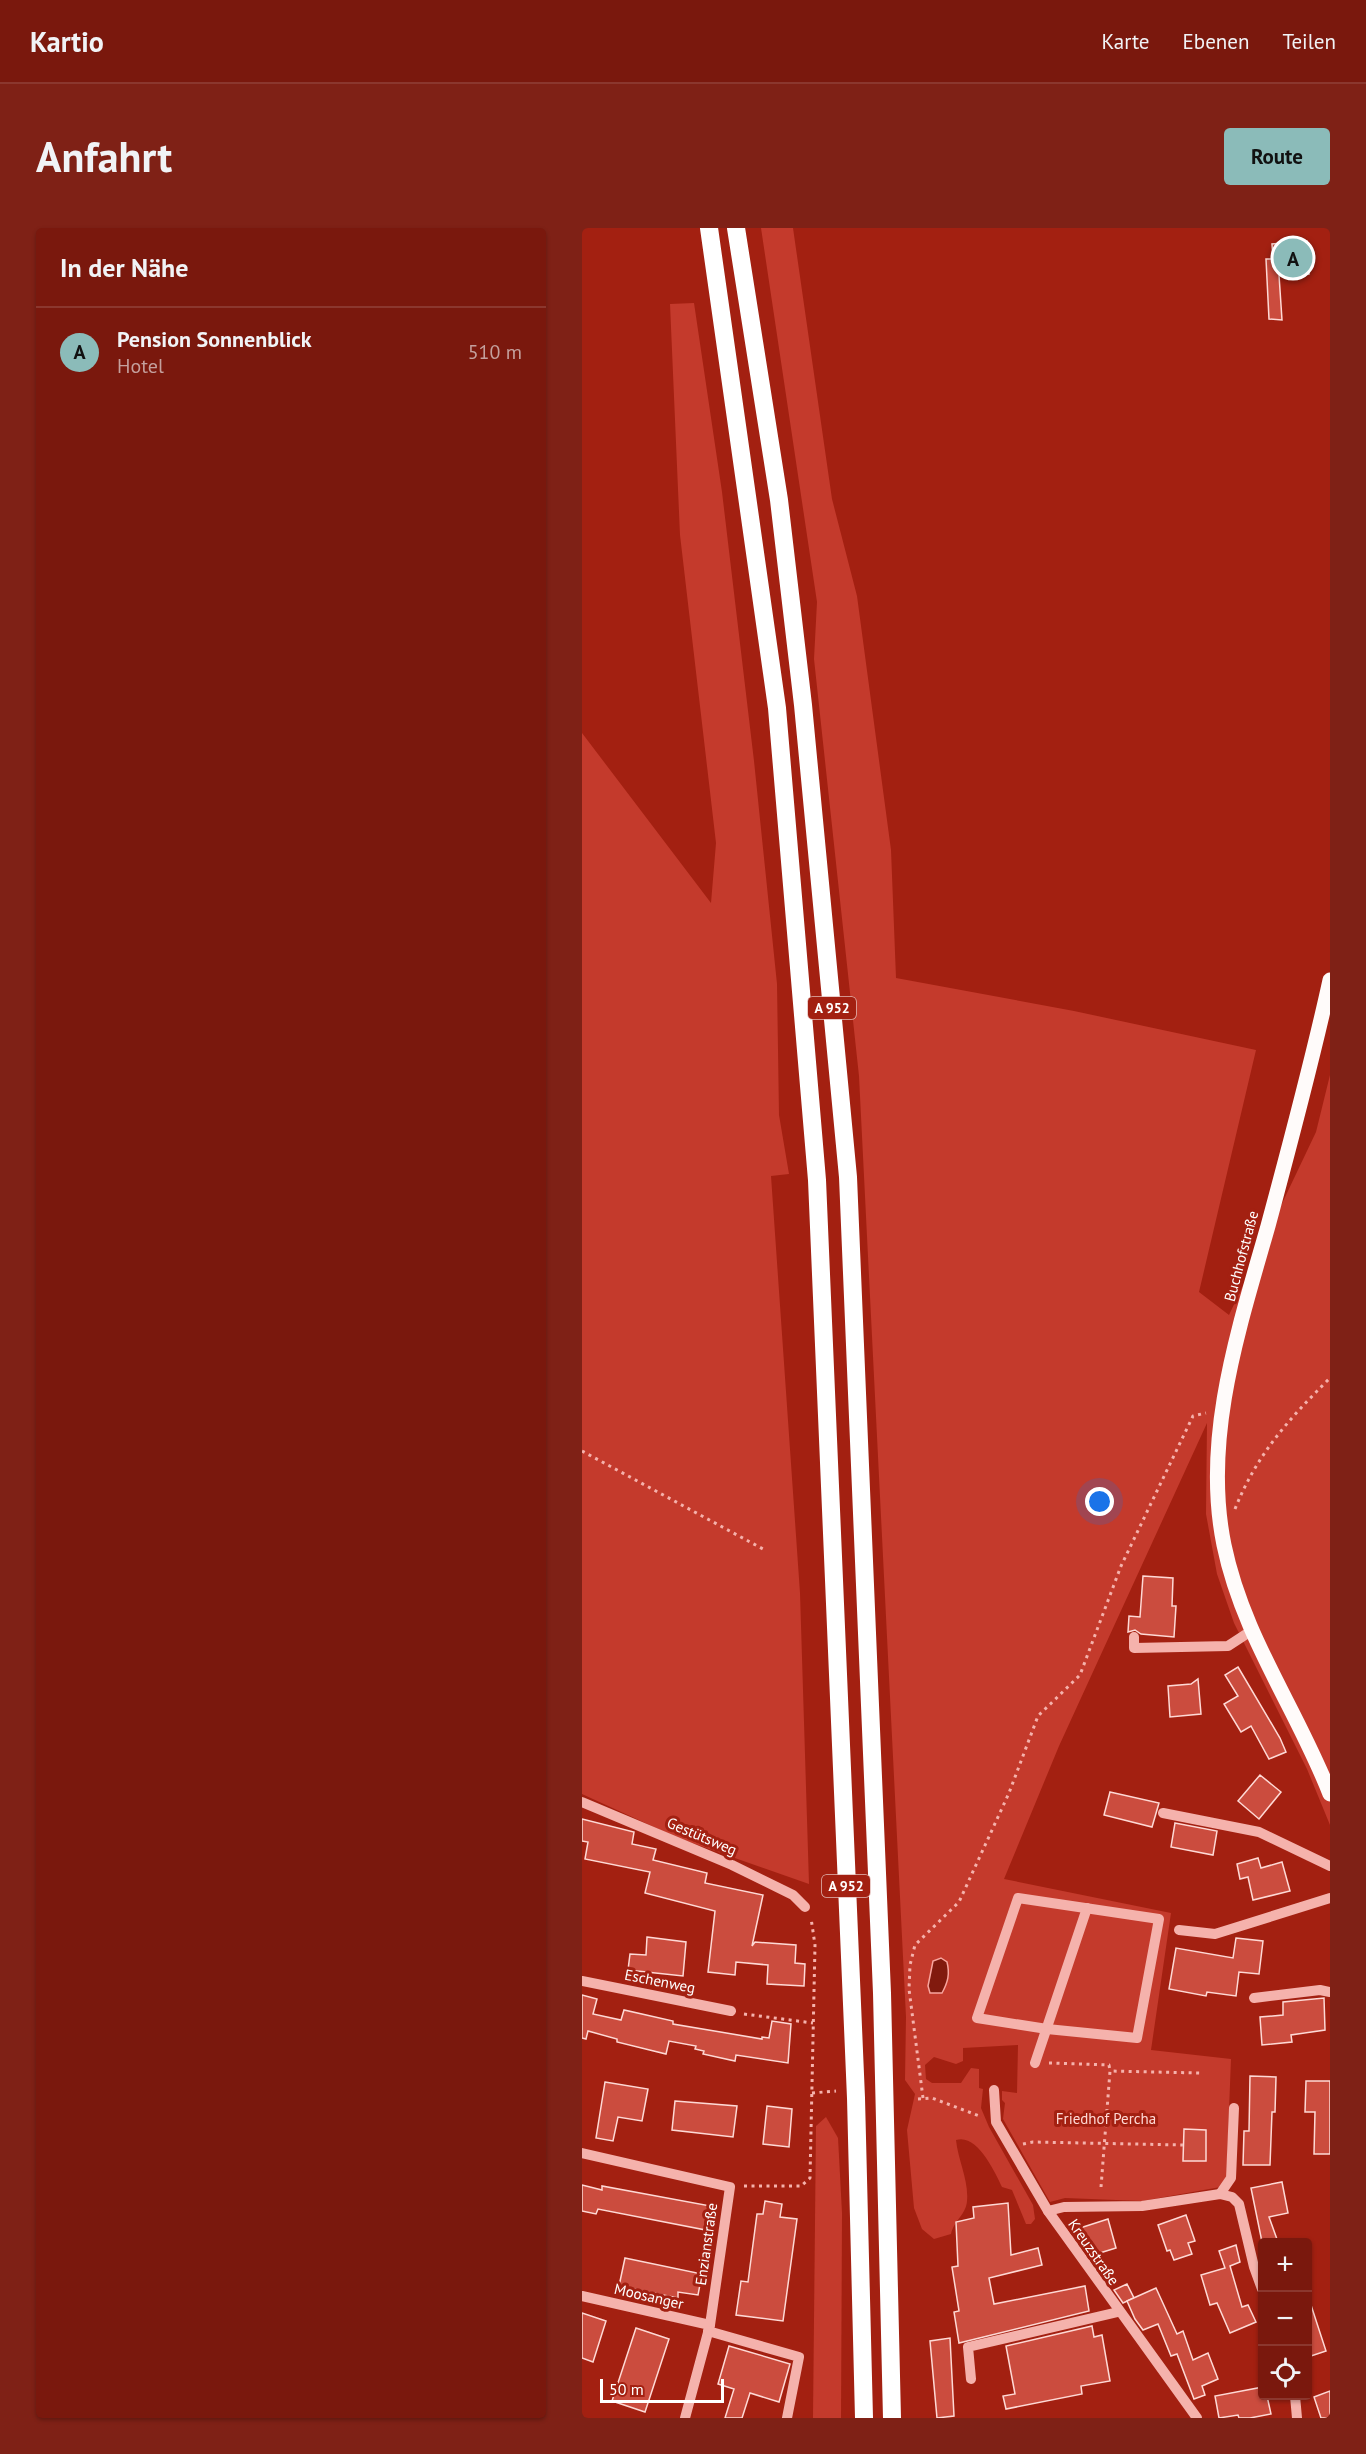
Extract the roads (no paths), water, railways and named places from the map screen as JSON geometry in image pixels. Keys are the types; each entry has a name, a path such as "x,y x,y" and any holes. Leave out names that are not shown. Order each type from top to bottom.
{"highway":[{"name":"A 952","path":"709,228 777,708 818,1180 856,2098 864,2418"},
{"name":"A 952","path":"736,228 779,500 799,671 848,1177 882,1993 892,2418"}],"main road":[{"name":"Buchhofstraße","path":"1330,980 1295,1125 1231,1359 1218,1463 1219,1516 1239,1606 1330,1794"}],"street":[{"path":"1134,1637 1134,1648 1228,1646 1251,1631"},
{"name":"Gestütsweg","path":"582,1802 732,1865 793,1895 805,1906"},
{"path":"1163,1813 1259,1832 1330,1866"},
{"path":"1018,1898 1159,1919 1137,2038 1047,2029 977,2018 1018,1898"},
{"path":"1179,1930 1215,1934 1330,1898"},
{"path":"1035,2063 1087,1908"},
{"name":"Eschenweg","path":"582,1981 731,2011"},
{"path":"1254,1998 1320,1990 1330,1992"},
{"name":"Kreuzstraße","path":"994,2090 996,2122 1048,2211 1118,2312 1197,2418"},
{"path":"1220,2194 1231,2178 1234,2108"},
{"name":"Enzianstraße","path":"582,2153 730,2187 709,2328 685,2418"},
{"path":"1048,2211 1064,2207 1142,2206 1220,2194 1232,2197 1239,2204 1258,2277"},
{"name":"Moosanger","path":"582,2296 709,2328 799,2357 787,2418"},
{"path":"971,2379 968,2347 1118,2312"},
{"path":"1295,2400 1296,2418"}],"place":[{"name":"Pension Sonnenblick","path":"1293,258"}],"park label":[{"name":"Friedhof Percha","path":"1106,2118"}]}
